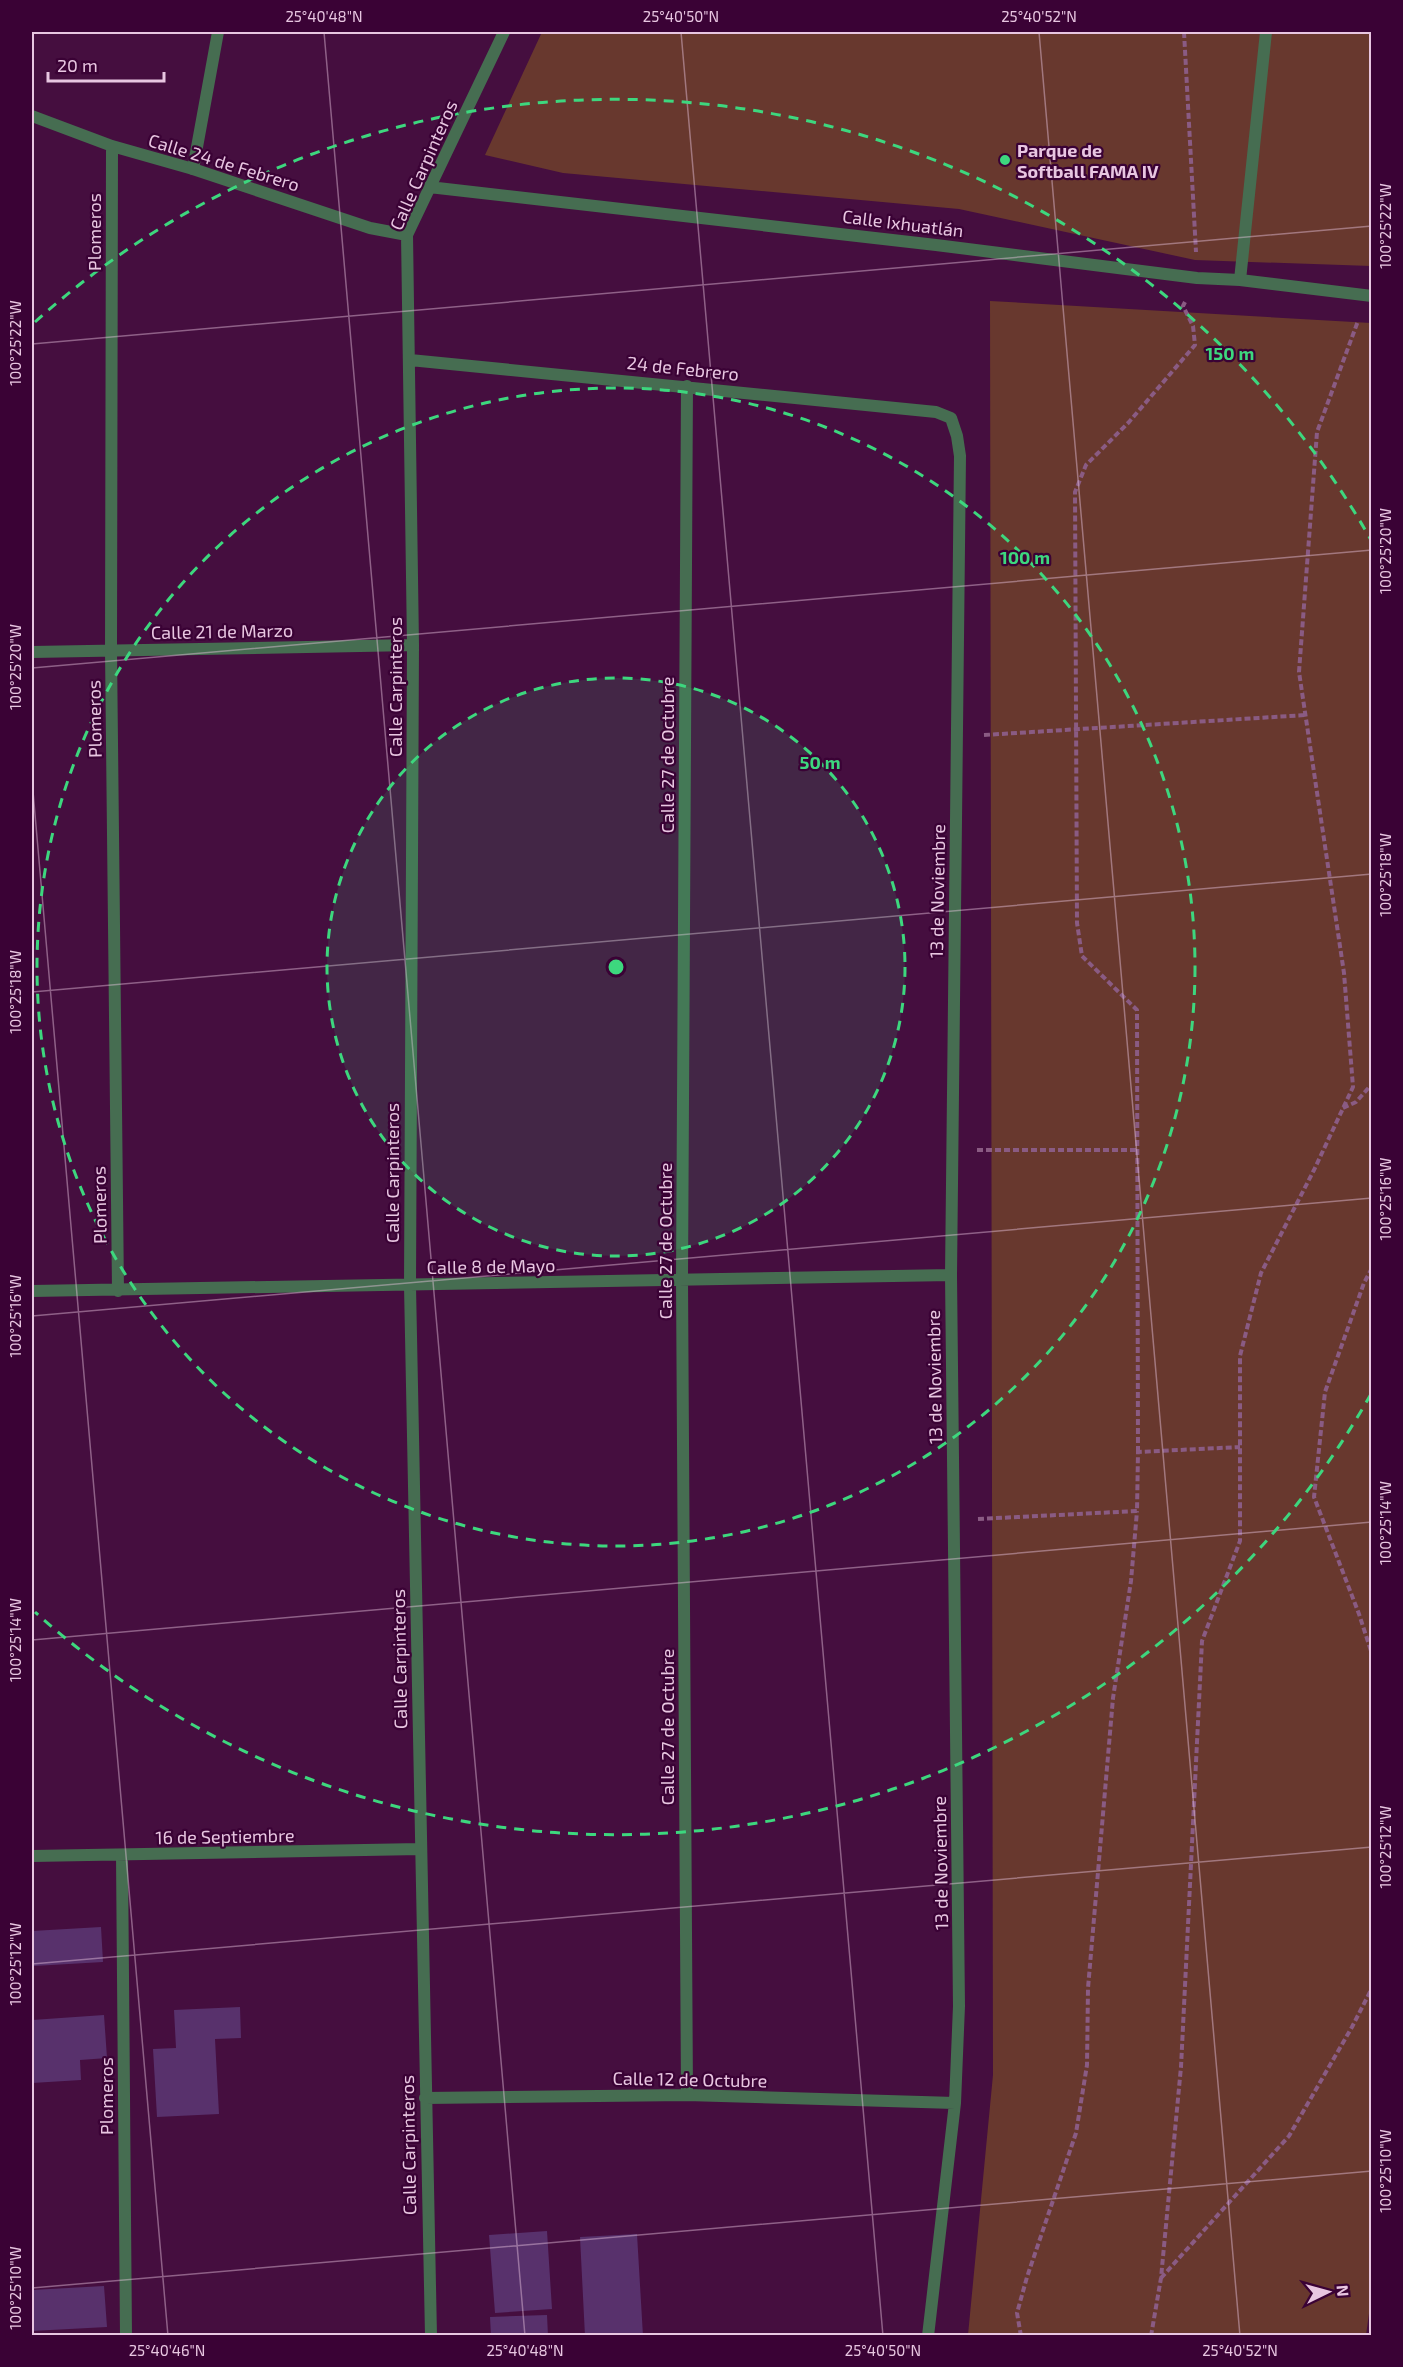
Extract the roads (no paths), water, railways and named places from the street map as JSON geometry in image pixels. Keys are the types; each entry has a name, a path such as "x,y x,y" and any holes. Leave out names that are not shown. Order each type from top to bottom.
{"street":[{"path":"193,170 218,32"},
{"name":"Calle Carpinteros","path":"431,2336 410,1286 413,645 407,235 504,32"},
{"path":"1240,280 1266,32"},
{"name":"Calle 24 de Febrero","path":"32,116 112,146 370,228 407,235"},
{"name":"Plomeros","path":"112,146 111,651 118,1291"},
{"name":"Calle Ixhuatlán","path":"429,187 936,245 1197,278 1240,280 1370,295"},
{"name":"24 de Febrero","path":"410,360 936,412 951,418"},
{"name":"Calle 27 de Octubre","path":"687,386 682,1279 687,2095"},
{"name":"13 de Noviembre","path":"928,2336 955,2103 959,2006 951,1275 960,456 951,418"},
{"name":"Calle 21 de Marzo","path":"32,652 413,645"},
{"name":"Calle 8 de Mayo","path":"32,1291 951,1275"},
{"name":"16 de Septiembre","path":"32,1856 420,1849"},
{"name":"Plomeros","path":"122,1856 126,2336"},
{"name":"Calle 12 de Octubre","path":"425,2098 687,2095 955,2103"}],"place":[{"name":"Parque de Softball FAMA IV","path":"1005,160"}]}
